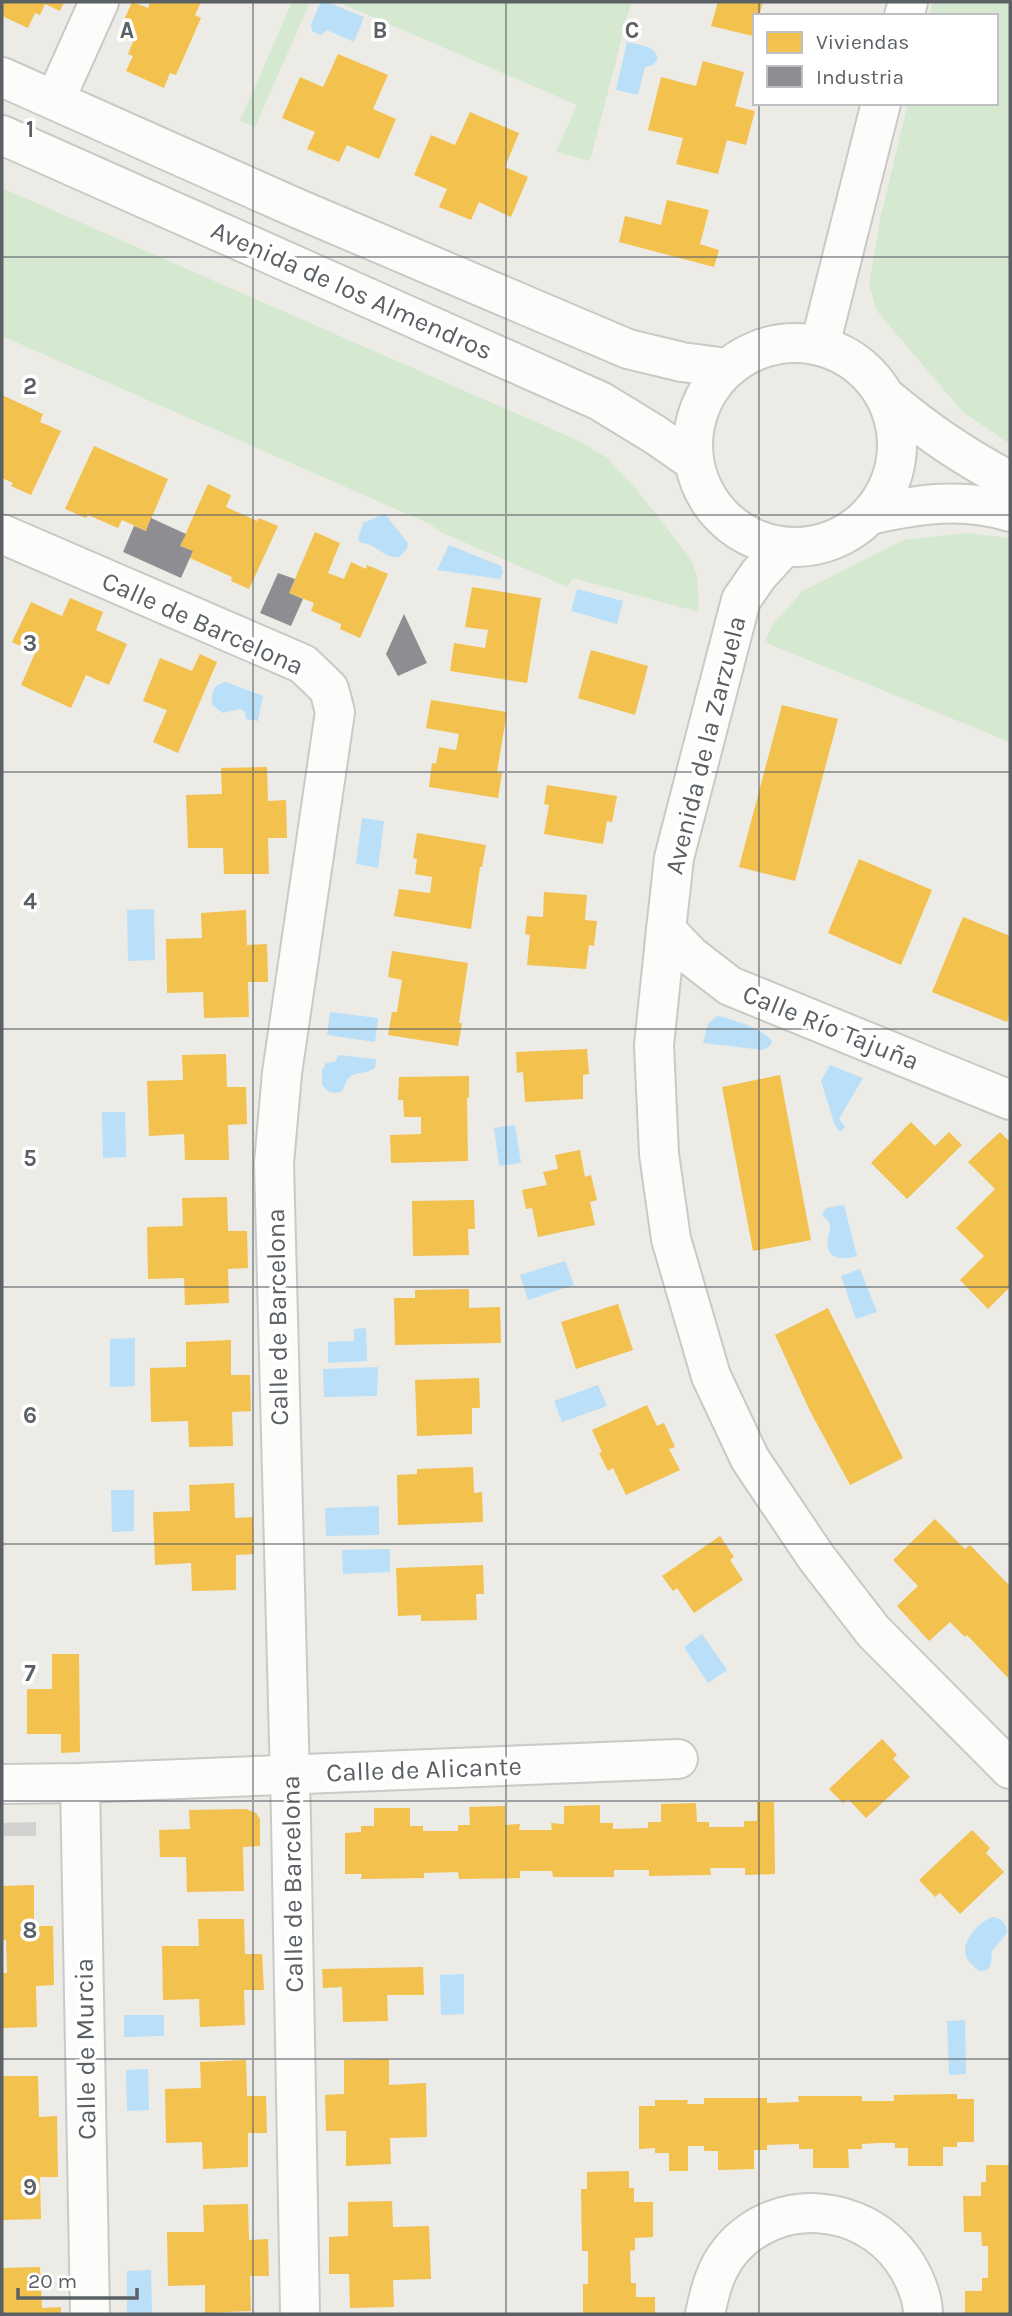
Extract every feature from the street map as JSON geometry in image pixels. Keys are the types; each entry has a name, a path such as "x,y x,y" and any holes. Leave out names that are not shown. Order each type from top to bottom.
{"street":[{"path":"55,100 99,2"},
{"name":"Avenida de los Almendros","path":"2,77 294,207 628,349 682,362 727,368"},
{"path":"820,345 880,105"},
{"name":"Avenida de los Almendros","path":"2,135 600,401 693,461"},
{"path":"887,398 897,430 897,466 888,488 870,515 840,536 804,548 783,548 757,540 729,525 713,511 702,493 693,461 693,429 705,396 727,368 759,348 787,342 820,345 863,367 887,398 939,440 1010,481"},
{"path":"870,515 901,508 956,502 995,507 1010,512"},
{"name":"Calle de Barcelona","path":"2,534 303,664 329,689 335,712 282,1073 274,1163 290,1775 300,2314"},
{"name":"Avenida de la Zarzuela","path":"783,548 759,574 741,600 674,858 654,1045 659,1154 671,1239 710,1376 750,1459 816,1557 873,1631 1010,1769"},
{"name":"Calle Río Tajuña","path":"666,930 691,956 730,986 1010,1100"},
{"name":"Calle de Alicante","path":"2,1784 678,1759"},
{"name":"Calle de Murcia","path":"80,1783 90,2314"},
{"path":"705,2314 712,2281 731,2250 759,2227 792,2214 829,2213 863,2224 892,2245 913,2274 923,2314"}],"green space":[{"path":"292,2 310,2 255,127 240,121"},
{"path":"338,2 631,2 590,161 556,152 577,105"},
{"path":"933,2 1000,2 1010,6 1010,444 963,412 877,311 869,285 880,220 908,105 998,105 998,14 930,14"},
{"path":"2,188 579,441 607,458 636,489 691,559 697,577 699,612 573,578 568,587 2,336"},
{"path":"966,533 1010,538 1010,742 764,642 774,623 803,591 904,540"}],"water":[{"path":"321,2 364,17 354,42 327,30 321,35 312,31 311,24"},
{"path":"627,42 650,48 658,58 653,65 645,67 638,95 616,90"},
{"path":"385,514 408,543 407,549 399,557 389,556 358,539 363,523"},
{"path":"449,545 501,566 503,573 500,579 437,570"},
{"path":"577,589 623,601 617,624 571,611"},
{"path":"226,682 263,696 258,721 246,719 245,712 240,709 223,713 212,705 214,690"},
{"path":"362,818 384,821 378,868 356,864"},
{"path":"154,909 155,960 128,961 127,910"},
{"path":"330,1012 378,1018 375,1042 327,1035"},
{"path":"717,1016 755,1029 772,1041 770,1046 763,1050 703,1043 708,1024"},
{"path":"339,1055 376,1059 375,1068 351,1076 342,1091 329,1092 322,1085 322,1070 326,1063 335,1062"},
{"path":"830,1065 863,1078 839,1119 845,1127 840,1132 835,1125 821,1081"},
{"path":"102,1112 125,1112 126,1157 103,1158"},
{"path":"515,1125 521,1163 499,1166 494,1128"},
{"path":"844,1205 857,1256 844,1258 835,1257 829,1252 830,1227 822,1215 826,1208"},
{"path":"565,1261 574,1285 528,1300 520,1275"},
{"path":"860,1269 877,1312 856,1319 841,1276"},
{"path":"366,1328 367,1361 328,1363 328,1342 354,1341 354,1329"},
{"path":"135,1338 135,1386 110,1387 110,1339"},
{"path":"378,1367 377,1396 324,1397 323,1369"},
{"path":"598,1385 607,1406 562,1422 554,1401"},
{"path":"111,1490 134,1490 134,1531 112,1532"},
{"path":"379,1506 379,1535 326,1536 325,1508"},
{"path":"390,1549 390,1572 343,1574 342,1550"},
{"path":"702,1634 727,1670 708,1683 684,1647"},
{"path":"993,1917 1003,1922 1007,1933 992,1951 991,1964 987,1970 979,1971 968,1960 966,1946 972,1933"},
{"path":"464,1974 464,2014 441,2015 440,1975"},
{"path":"124,2015 164,2015 164,2036 124,2037"},
{"path":"965,2020 966,2074 949,2075 947,2021"},
{"path":"148,2069 149,2110 127,2111 126,2070"},
{"path":"151,2270 152,2314 127,2314 127,2271"}],"building: Viviendas":[{"path":"2,2 64,2 60,11 45,4 40,15 35,13 28,28 2,16"},
{"path":"132,2 148,8 150,2 201,2 195,15 201,18 176,75 170,73 164,88 126,71 133,56 128,54 133,42 117,36"},
{"path":"718,2 763,2 760,14 753,14 753,36 711,26"},
{"path":"338,54 388,75 373,109 396,119 379,159 347,145 339,162 307,149 315,132 282,118 300,77 323,87"},
{"path":"703,61 744,72 735,106 755,111 746,145 727,140 718,174 676,164 683,138 648,130 661,77 696,86"},
{"path":"470,112 519,133 505,167 528,177 511,217 479,202 471,220 439,207 447,189 414,175 431,135 455,145"},
{"path":"667,200 709,210 700,244 719,250 714,267 619,242 625,216 661,225"},
{"path":"2,395 43,414 40,422 61,431 31,495 11,486 13,483 2,478"},
{"path":"94,446 168,479 146,531 122,520 118,528 88,515 86,518 65,509"},
{"path":"208,484 231,495 226,507 257,521 259,518 278,526 249,589 231,581 232,577 190,558 193,551 180,546"},
{"path":"315,532 340,543 328,573 344,579 351,562 388,574 360,638 340,629 341,624 311,611 314,603 289,593"},
{"path":"472,587 541,598 527,683 450,671 454,643 485,648 488,630 465,627"},
{"path":"70,598 103,612 96,630 127,644 109,685 86,675 71,708 21,685 35,653 12,642 31,602 62,616"},
{"path":"591,650 648,666 635,715 578,698"},
{"path":"200,654 217,662 178,753 153,742 167,710 143,701 160,658 192,671"},
{"path":"431,700 507,712 497,772 502,773 498,798 429,787 432,763 436,764 439,747 456,750 459,734 426,728"},
{"path":"782,705 838,719 795,881 739,867"},
{"path":"267,767 268,801 286,800 287,838 268,838 269,874 224,874 223,848 188,848 186,795 222,794 221,768"},
{"path":"547,785 617,796 612,822 607,821 603,844 544,834 549,805 544,804"},
{"path":"417,833 486,845 471,929 394,916 399,889 430,893 432,877 415,874 417,859 413,858"},
{"path":"859,859 932,890 901,965 828,933"},
{"path":"544,892 587,895 585,920 597,921 594,946 589,945 586,969 527,965 530,935 525,934 527,916 543,917"},
{"path":"246,910 247,945 267,944 268,982 248,982 249,1017 204,1018 203,992 167,993 166,939 202,938 201,913"},
{"path":"963,917 1010,936 1010,1013 1007,1022 932,992"},
{"path":"392,951 468,963 458,1046 388,1035 392,1012 397,1012 402,980 388,977"},
{"path":"587,1049 589,1074 583,1075 583,1099 525,1102 523,1072 517,1073 516,1052"},
{"path":"226,1054 227,1087 246,1087 247,1124 228,1125 229,1160 185,1160 184,1134 149,1136 147,1081 183,1080 182,1055"},
{"path":"780,1075 811,1240 753,1251 722,1087"},
{"path":"469,1076 468,1161 391,1163 390,1135 421,1134 421,1117 404,1117 403,1100 398,1100 399,1077"},
{"path":"911,1122 935,1146 949,1132 962,1145 907,1199 871,1163"},
{"path":"1000,1132 1010,1142 1010,1287 988,1309 960,1280 984,1256 956,1228 995,1189 968,1162"},
{"path":"580,1150 585,1177 591,1175 597,1200 590,1202 595,1225 538,1237 532,1208 526,1209 522,1190 547,1185 543,1172 558,1169 555,1155"},
{"path":"227,1197 228,1231 247,1231 248,1268 228,1269 229,1303 185,1305 184,1278 148,1279 147,1227 183,1226 182,1198"},
{"path":"474,1200 475,1229 468,1229 469,1255 413,1256 412,1201"},
{"path":"469,1289 469,1308 500,1307 501,1343 395,1345 394,1298 415,1298 415,1290"},
{"path":"618,1304 633,1350 576,1369 561,1322"},
{"path":"828,1308 903,1458 850,1485 810,1411 775,1335"},
{"path":"231,1340 231,1375 250,1375 251,1411 232,1412 233,1446 189,1447 188,1421 151,1422 150,1368 186,1367 186,1342"},
{"path":"479,1378 480,1408 472,1408 472,1434 417,1436 415,1380"},
{"path":"647,1405 657,1426 664,1423 675,1447 669,1449 680,1470 626,1495 613,1468 608,1471 592,1430"},
{"path":"473,1467 474,1493 482,1492 483,1522 398,1525 397,1475 417,1474 417,1469"},
{"path":"234,1483 235,1518 253,1517 254,1554 236,1555 236,1590 192,1591 191,1563 155,1565 153,1512 190,1511 189,1485"},
{"path":"935,1519 965,1549 970,1545 1010,1586 1010,1680 967,1635 965,1637 950,1622 929,1641 897,1606 918,1586 893,1560"},
{"path":"720,1536 734,1557 730,1560 743,1580 694,1613 677,1588 673,1591 662,1576"},
{"path":"483,1565 484,1594 476,1594 477,1620 421,1621 421,1615 398,1616 396,1568"},
{"path":"52,1654 79,1654 80,1752 61,1753 61,1734 27,1734 27,1689 52,1689"},
{"path":"882,1739 897,1755 893,1759 910,1777 866,1818 848,1799 843,1803 829,1789"},
{"path":"757,1802 774,1802 775,1874 745,1875 745,1868 710,1868 711,1875 649,1876 649,1870 614,1870 614,1877 553,1877 552,1871 520,1871 520,1878 459,1879 458,1872 424,1873 424,1878 361,1879 362,1874 345,1874 345,1833 361,1832 361,1826 374,1826 374,1808 410,1808 410,1826 423,1826 423,1831 458,1831 458,1825 470,1825 469,1807 505,1806 505,1825 520,1824 519,1830 552,1830 551,1823 564,1824 564,1806 600,1805 600,1823 613,1823 613,1829 648,1828 648,1822 661,1822 661,1804 696,1803 697,1822 709,1822 709,1827 744,1827 744,1821 757,1821"},
{"path":"246,1809 256,1813 260,1819 260,1846 243,1847 244,1891 187,1892 186,1857 160,1857 159,1830 190,1829 189,1810"},
{"path":"972,1830 990,1848 986,1853 1004,1872 960,1914 940,1893 935,1897 919,1880"},
{"path":"34,1885 34,1926 53,1926 54,1985 36,1986 37,2027 2,2028 2,1973 7,1973 6,1940 2,1940 2,1886"},
{"path":"198,1919 244,1919 245,1954 262,1954 264,1990 244,1990 245,2025 200,2027 199,1999 163,2000 162,1946 199,1946"},
{"path":"423,1967 424,1995 387,1995 388,2021 343,2022 342,1987 323,1988 322,1969"},
{"path":"389,2059 389,2085 426,2083 427,2137 390,2138 391,2164 346,2166 346,2131 326,2131 325,2095 344,2094 344,2060"},
{"path":"246,2060 247,2096 266,2096 267,2133 248,2133 248,2167 203,2169 202,2142 166,2143 165,2089 201,2088 200,2062"},
{"path":"2,2076 38,2076 39,2117 57,2116 58,2177 40,2177 41,2219 2,2220"},
{"path":"957,2094 957,2099 974,2099 974,2142 957,2142 957,2147 943,2147 943,2166 908,2166 908,2148 895,2148 895,2143 879,2143 862,2144 862,2149 848,2149 849,2168 813,2168 813,2149 799,2149 799,2144 767,2145 767,2150 754,2150 754,2169 718,2170 718,2151 704,2151 704,2146 688,2146 688,2171 669,2171 669,2153 655,2153 655,2148 639,2149 639,2106 655,2106 655,2100 688,2100 687,2104 704,2104 704,2098 767,2098 767,2103 799,2102 798,2096 862,2096 862,2101 894,2101 894,2095"},
{"path":"986,2165 1010,2165 1010,2314 965,2314 965,2291 982,2291 982,2278 988,2278 988,2246 982,2246 981,2232 964,2232 963,2196 981,2196 981,2182 986,2182"},
{"path":"629,2171 629,2188 634,2188 634,2202 653,2202 653,2237 635,2238 635,2250 630,2251 631,2283 636,2283 636,2297 655,2297 655,2314 583,2314 583,2284 588,2284 588,2251 582,2251 581,2189 587,2189 587,2172"},
{"path":"392,2201 393,2227 429,2226 431,2279 393,2280 394,2307 350,2308 349,2274 329,2274 329,2237 348,2236 348,2202"},
{"path":"248,2204 249,2240 268,2239 269,2276 250,2276 251,2311 205,2313 205,2285 168,2286 167,2232 204,2232 203,2205"},
{"path":"40,2267 42,2308 61,2307 61,2314 2,2314 2,2268"}],"building: Industria":[{"path":"151,518 186,534 180,546 193,551 181,578 123,552 134,526 146,531"},
{"path":"278,573 295,579 289,593 303,599 291,626 260,613"},
{"path":"404,614 427,663 398,676 386,654"}],"building: Otros":[{"path":"36,1822 36,1836 3,1836 3,1823"}]}
